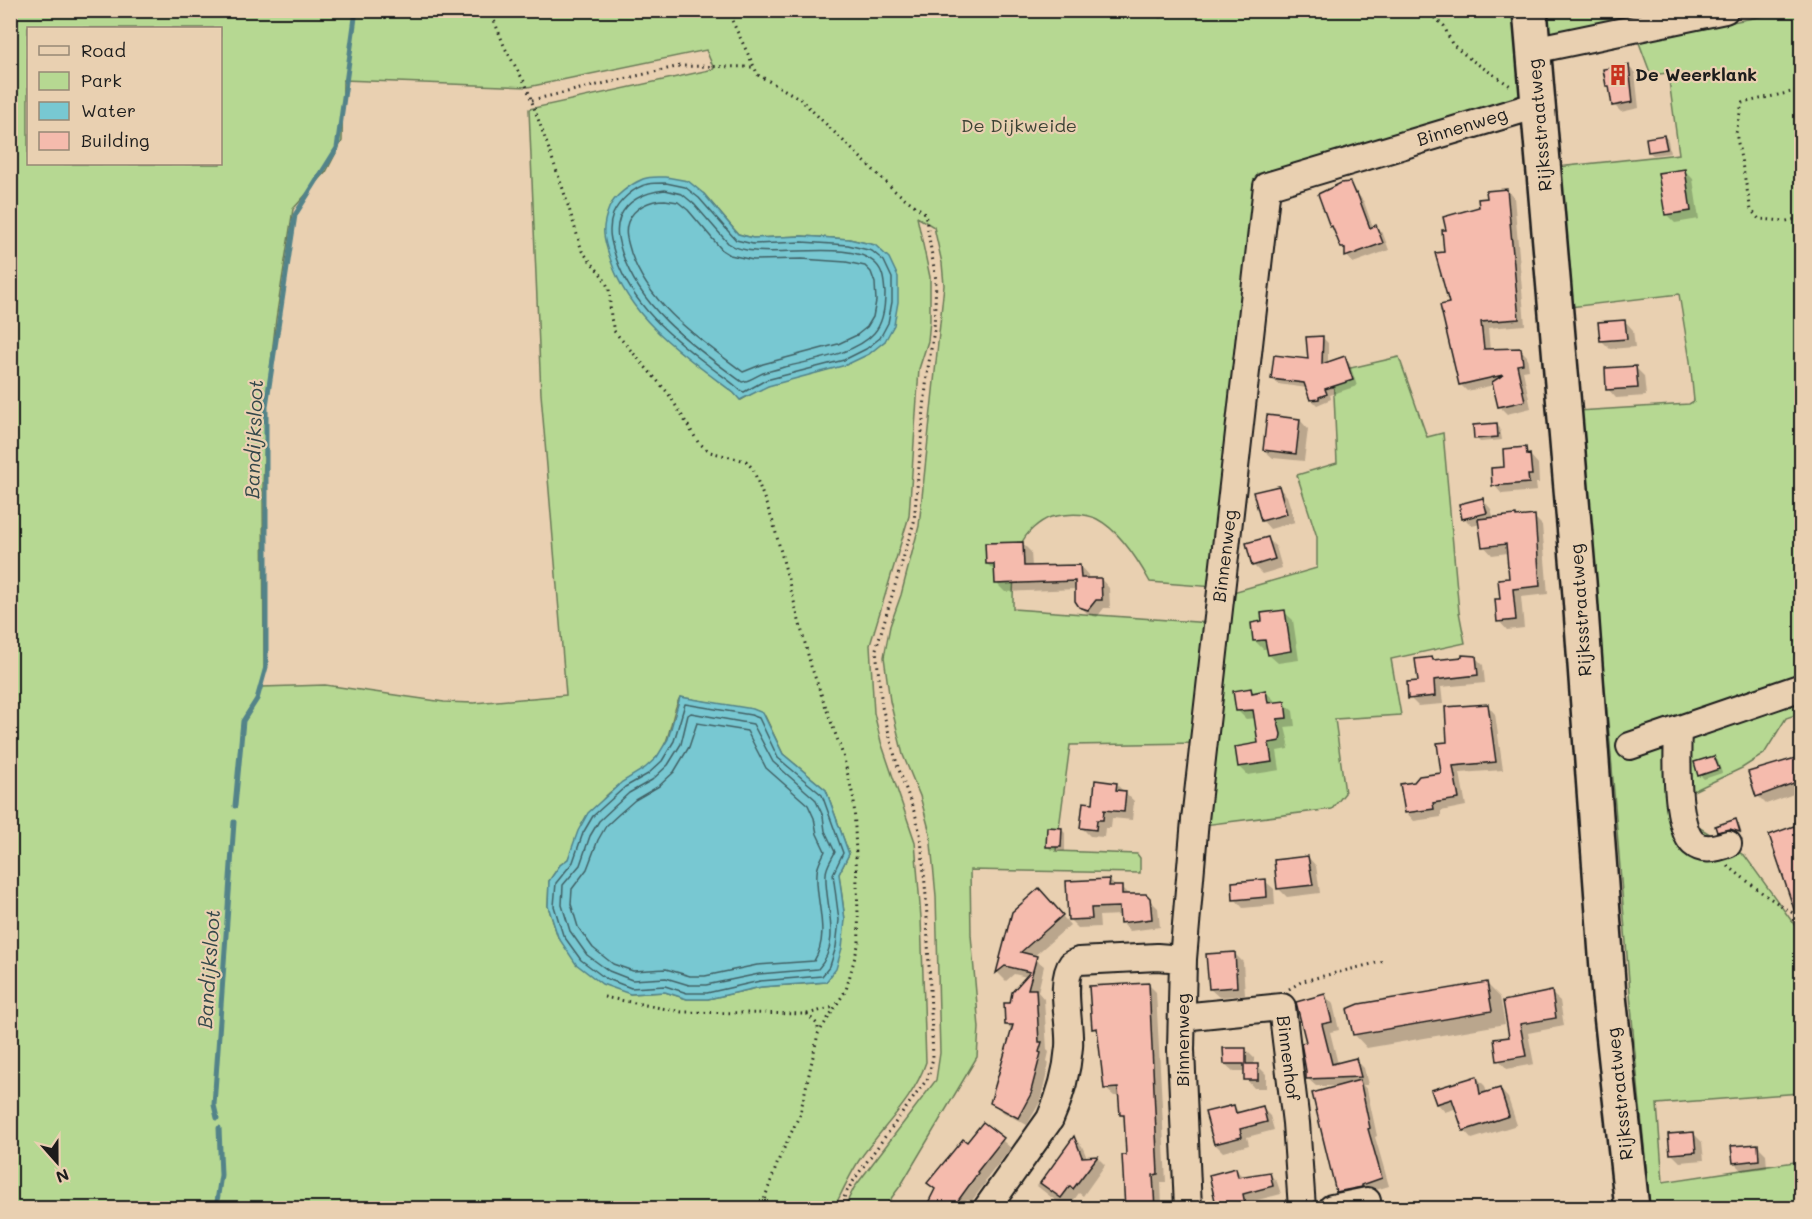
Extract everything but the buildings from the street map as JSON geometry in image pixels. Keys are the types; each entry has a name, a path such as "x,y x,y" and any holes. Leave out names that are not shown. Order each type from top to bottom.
{"main road":[{"name":"Rijksstraatweg","path":"1530,10 1578,570 1609,996 1632,1209"}],"street":[{"path":"1533,50 1725,10"},
{"name":"Binnenweg","path":"1188,1209 1181,1050 1183,959 1195,820 1267,186 1538,105"},
{"path":"1630,746 1802,687"},
{"path":"1678,730 1677,760 1683,824 1693,843 1703,848 1724,846"},
{"path":"987,1209 1050,1119 1058,1102 1068,1064 1070,1043 1067,975 1072,964 1079,961 1157,957 1183,959"},
{"name":"Binnenhof","path":"1182,1017 1282,1007 1296,1123 1302,1209"},
{"path":"1332,1209 1367,1202 1368,1209"}],"path":[{"path":"490,10 505,48 532,99 582,251 603,277 609,289 614,331 668,393 699,442 711,452 746,461 753,469 772,522 811,666 843,755 854,800 859,942 846,990 818,1034"},
{"path":"727,10 752,67 758,75 799,98 895,191 925,213 936,280 934,330 927,375 914,522 876,649 882,707 897,764 921,838 926,896 933,1058 928,1078 848,1188 839,1209"},
{"path":"1425,10 1444,26 1452,44 1470,59 1538,105"},
{"path":"532,99 680,66 752,67"},
{"path":"1796,91 1742,103 1736,134 1751,210 1759,219 1786,221 1802,218"},
{"path":"1724,846 1726,864 1765,895 1802,919"},
{"path":"1282,1007 1285,993 1303,981 1384,961"},
{"path":"604,998 682,1012 807,1014 834,1007"},
{"path":"761,1209 779,1160 800,1114 818,1034 818,1025 807,1014"}],"green space":[{"name":"De Dijkweide","path":"10,11 1520,11 1526,119 1279,186 1271,170 1257,174 1259,194 1215,587 1150,582 1121,538 1105,524 1086,515 1068,514 1051,517 1033,528 1023,541 1015,568 1013,609 1210,623 1198,743 1070,745 1056,851 1137,854 1140,858 1140,873 970,870 971,935 979,1028 977,1057 901,1185 884,1208 844,1208 854,1188 936,1080 940,1053 936,896 930,833 920,796 903,755 890,701 884,657 890,626 901,595 919,526 944,285 934,227 917,217 930,277 930,320 928,341 919,369 909,516 870,645 874,713 881,742 915,842 921,918 926,1062 905,1101 856,1165 834,1208 11,1208","holes":["706,50 714,69 529,109 541,394 566,695 474,703 444,702 325,685 262,687 264,668 263,487 266,406 276,319 293,209 326,172 342,141 343,80 528,87","704,194 738,234 753,238 802,236 849,239 875,245 885,341 857,359 830,369 766,386 741,400 677,349","680,697 757,711 765,716 783,754 826,790 849,854 839,874 845,920 826,982 761,987 708,999 687,999 665,992 630,994 558,937 548,906 549,881 560,865 568,859 601,801 618,786 652,763 662,750"]},
{"path":"1544,11 1669,11 1547,38"},
{"path":"1790,11 1801,11 1801,673 1746,693 1801,697 1801,713 1786,718 1764,754 1742,768 1691,792 1692,823 1745,856 1801,934 1801,1093 1657,1104 1663,1182 1801,1161 1801,1208 1650,1208 1610,743 1578,411 1689,404 1694,401 1679,294 1570,307 1558,167 1679,154 1668,73 1651,75 1638,40"},
{"path":"1399,357 1427,437 1443,433 1459,612 1465,643 1391,659 1401,715 1335,719 1345,793 1332,809 1204,825 1233,592 1317,568 1317,537 1297,475 1337,463 1333,372"}],"water":[{"path":"649,177 688,181 704,194 738,234 753,238 802,236 849,239 875,245 889,258 898,277 898,302 894,325 885,341 869,354 846,365 768,386 740,400 679,351 646,319 631,301 620,282 609,254 604,229 611,204 623,191 638,181"},
{"path":"680,697 753,709 763,713 783,754 826,790 849,854 839,874 845,920 842,948 836,969 826,982 761,987 708,999 687,999 665,992 630,994 602,984 576,964 558,937 548,906 549,881 560,865 568,859 578,831 588,813 622,782 645,768 657,757 668,739"}],"waterway":[{"name":"Bandijksloot","path":"235,806 243,721 257,699 266,667 266,406 295,215 337,148 356,10"},
{"name":"Bandijksloot","path":"217,1118 214,1105 234,822"},
{"name":"Bandijksloot","path":"216,1208 221,1175 219,1128"}],"place":[{"name":"De Weerklank","path":"1618,75"}]}
